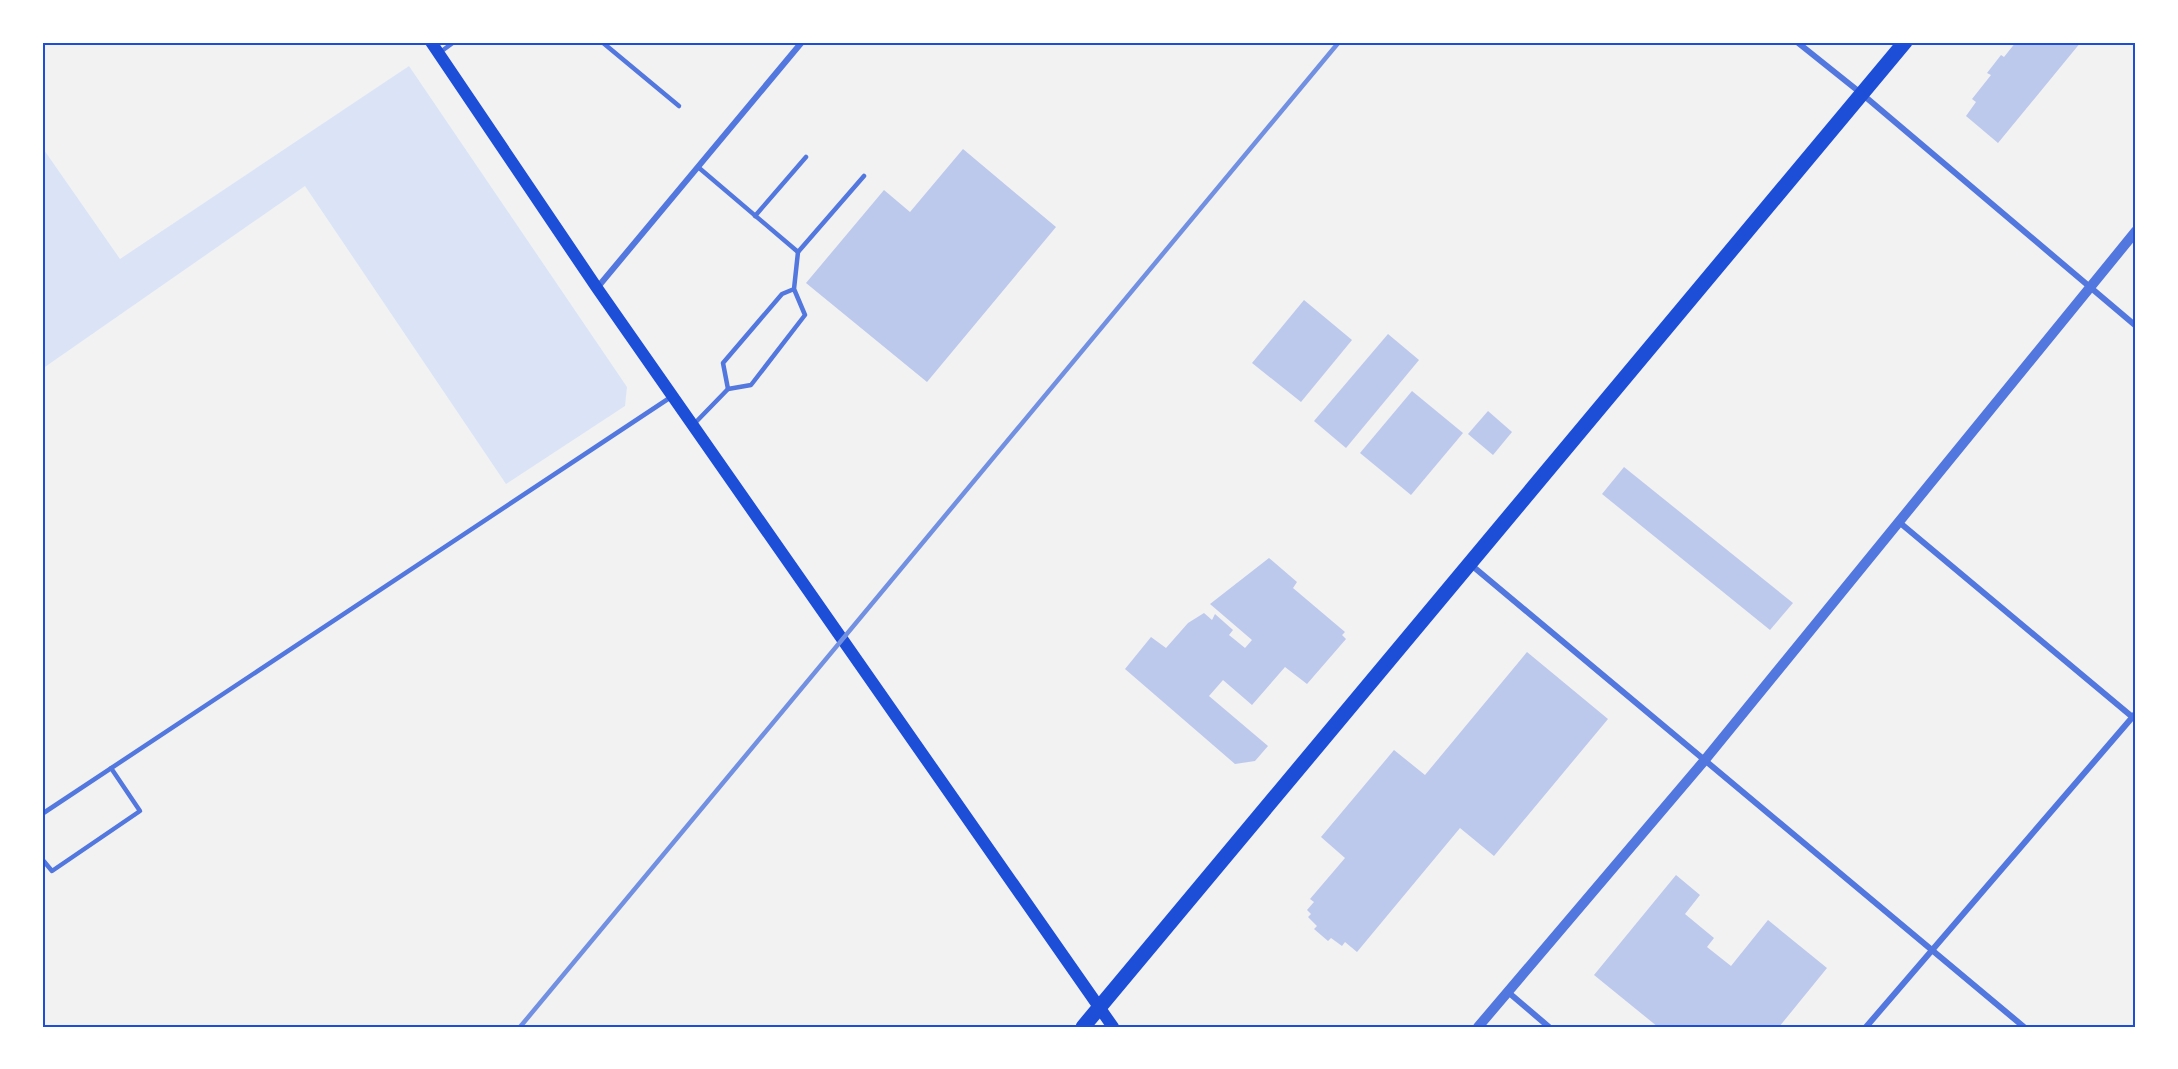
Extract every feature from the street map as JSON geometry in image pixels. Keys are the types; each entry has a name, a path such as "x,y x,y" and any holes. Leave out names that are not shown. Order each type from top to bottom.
{"main road":[{"path":"431,42 597,288 1113,1027"},
{"path":"1083,1027 1905,42"}],"street":[{"path":"597,288 802,42"},
{"path":"1797,42 1862,94 2136,326"},
{"path":"1478,1027 1704,761 2136,231"},
{"path":"1866,1027 2135,717 1899,522"},
{"path":"1470,564 2024,1027"},
{"path":"1508,992 1549,1027"}],"lane":[{"path":"439,53 453,42"},
{"path":"602,42 679,106"},
{"path":"755,216 806,157"},
{"path":"698,167 798,252"},
{"path":"693,425 728,389 751,385 805,315 794,289 798,252 864,176"},
{"path":"728,389 723,363 782,294 794,289"},
{"path":"42,814 673,396"},
{"path":"42,859 52,871 140,811 111,768"}],"shaded area":[{"path":"409,66 627,387 625,406 506,484 305,186 42,369 42,147 120,259"}],"building":[{"path":"2016,42 2081,42 1998,143 1966,116 1976,102 1972,99 1991,75 1987,73 2001,55 2004,57"},
{"path":"963,149 1056,227 927,382 806,283 884,190 910,212"},
{"path":"1304,300 1352,340 1301,402 1252,363"},
{"path":"1388,334 1419,360 1346,448 1314,421"},
{"path":"1412,391 1463,433 1411,495 1360,453"},
{"path":"1488,411 1512,432 1493,455 1468,434"},
{"path":"1624,467 1793,603 1770,630 1602,494"},
{"path":"1269,558 1297,582 1293,588 1345,632 1342,635 1346,639 1307,684 1285,667 1252,705 1223,680 1209,696 1268,746 1255,761 1235,764 1125,669 1151,637 1166,648 1188,623 1204,613 1212,620 1215,614 1233,630 1229,635 1245,648 1252,640 1210,604"},
{"path":"1527,652 1608,719 1494,856 1460,828 1357,952 1345,942 1342,946 1331,938 1328,941 1314,929 1317,926 1308,917 1311,914 1307,910 1314,902 1310,899 1345,858 1321,837 1394,750 1425,775"},
{"path":"1676,875 1700,895 1685,914 1714,938 1707,947 1731,966 1768,920 1827,968 1779,1027 1658,1027 1594,975"}],"railway":[{"path":"520,1027 1339,42"}]}
